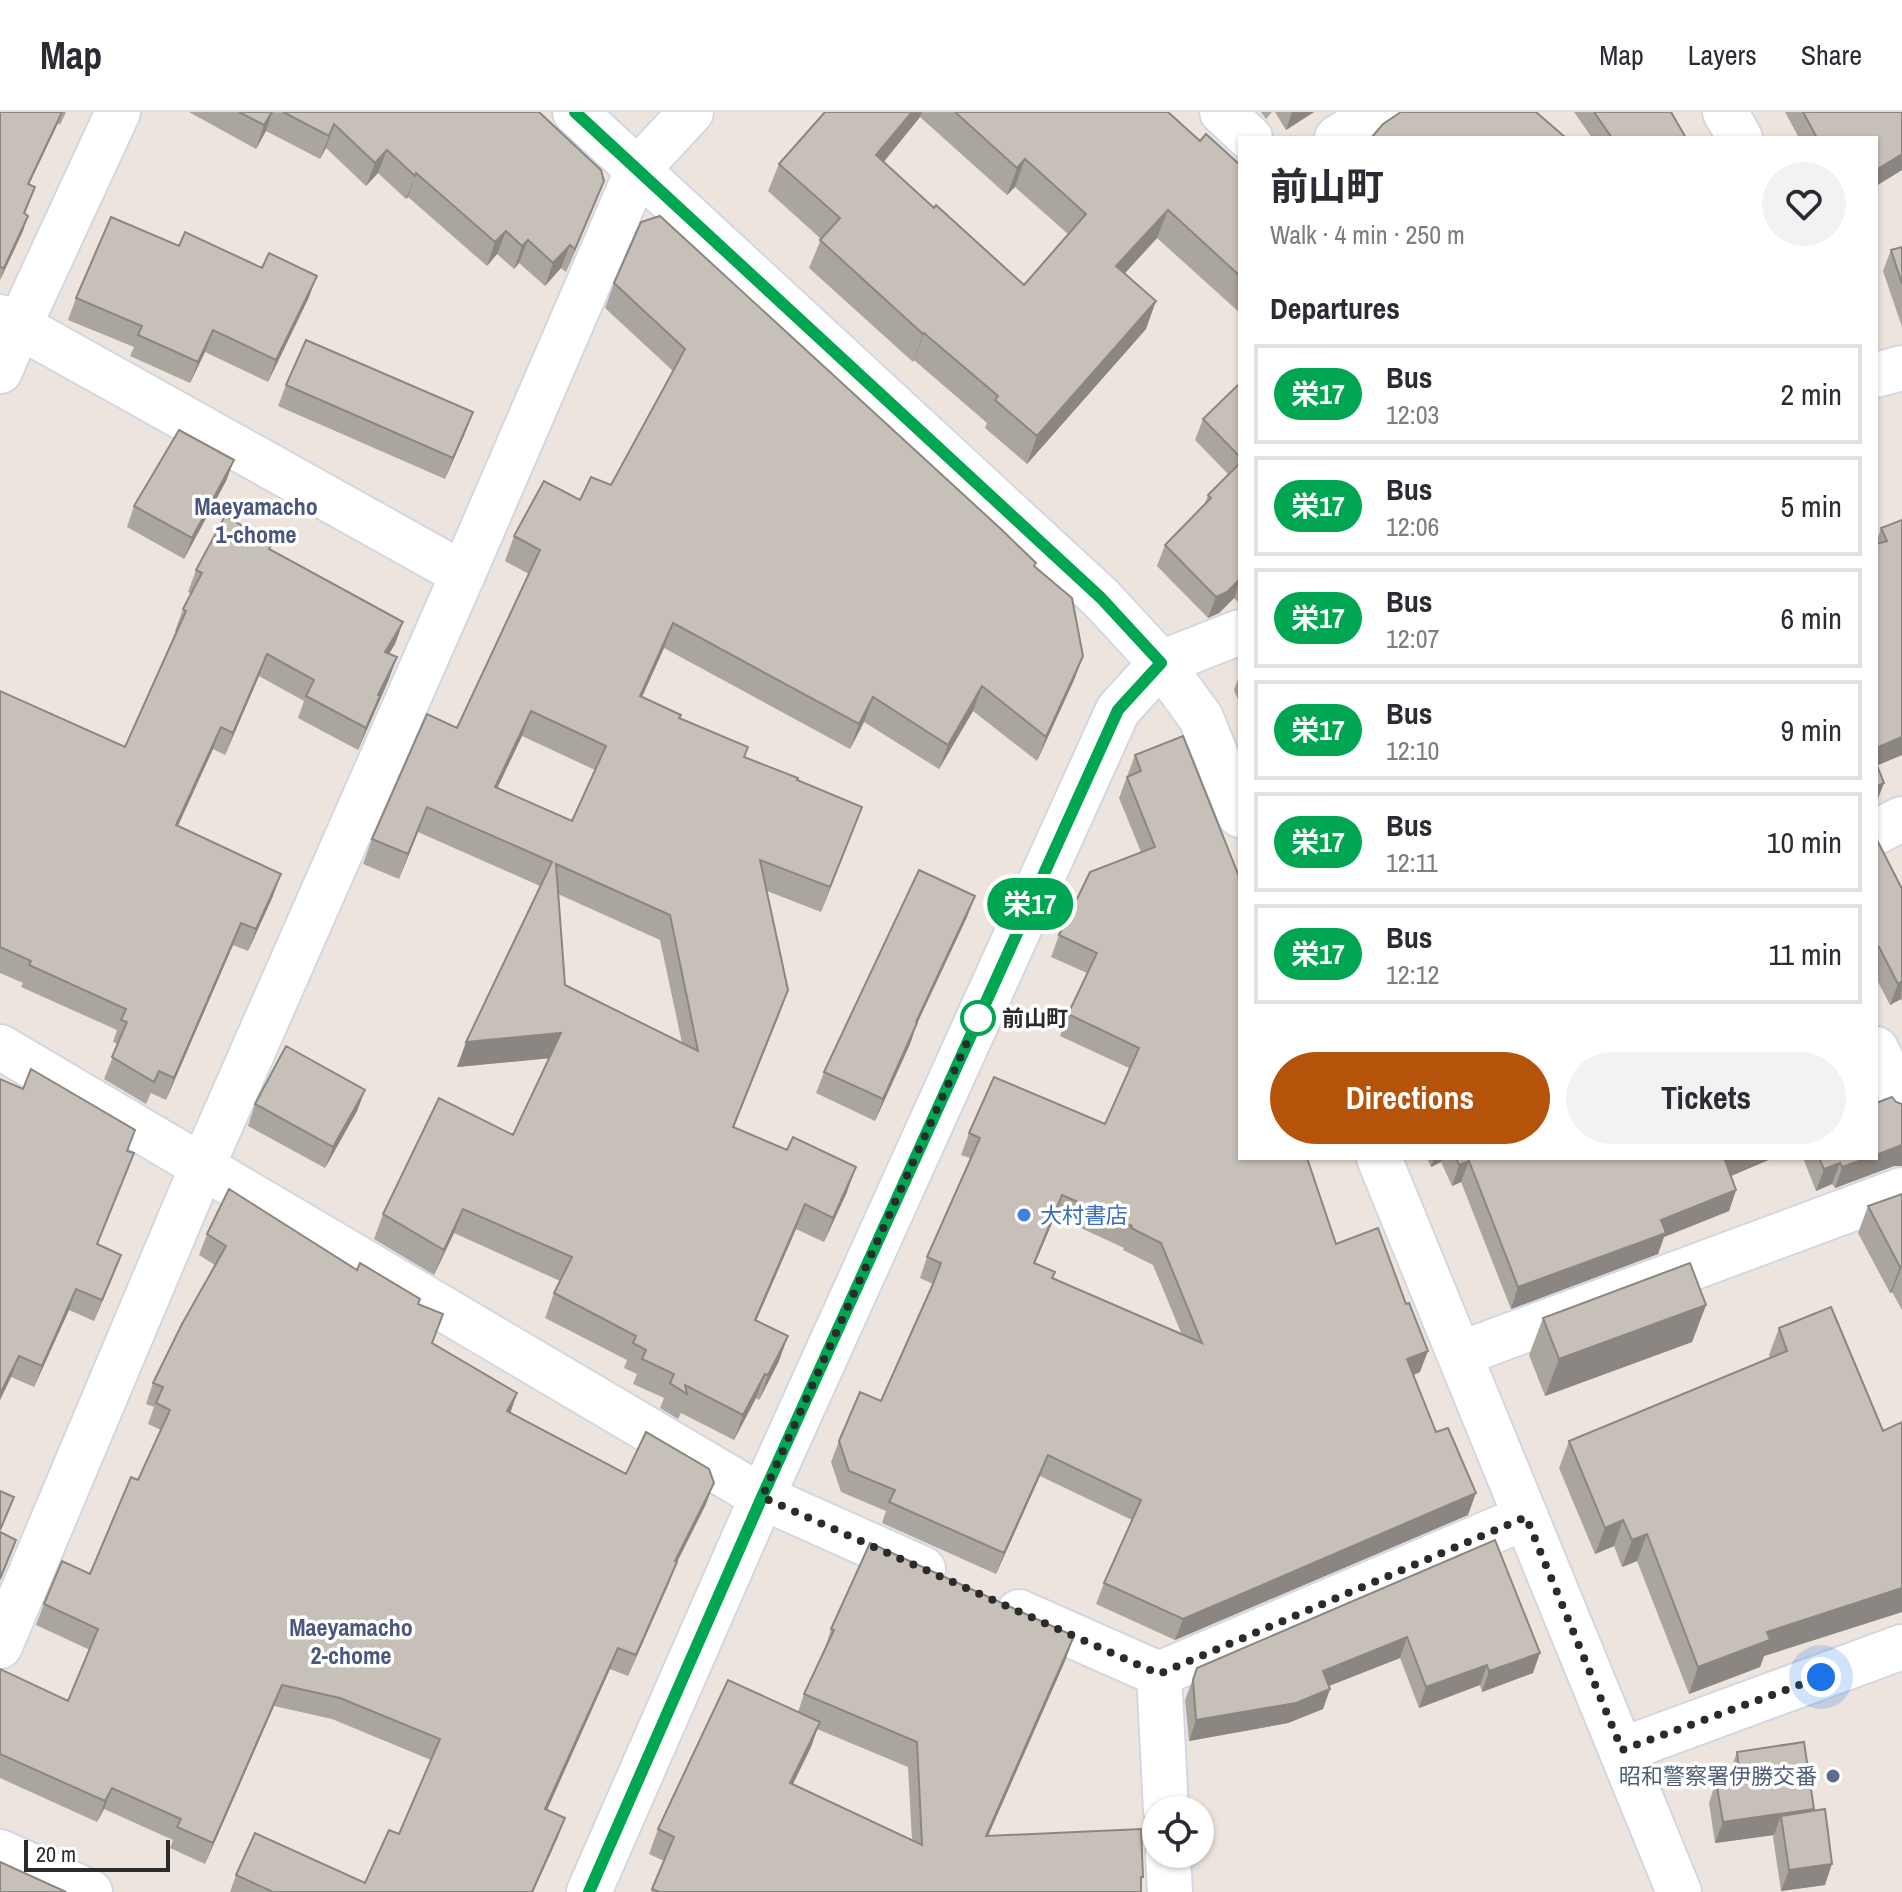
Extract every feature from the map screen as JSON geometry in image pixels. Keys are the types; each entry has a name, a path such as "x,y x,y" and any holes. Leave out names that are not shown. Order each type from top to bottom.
{"street":[{"path":"0,371 9,321 118,112"},
{"path":"575,112 1101,598 1161,663 1201,718 1238,810"},
{"path":"0,1646 202,1167 638,169 691,112"},
{"path":"1222,112 1248,136"},
{"path":"1340,136 1379,112"},
{"path":"1725,112 1739,136"},
{"path":"9,321 463,574"},
{"path":"1878,374 1902,368"},
{"path":"589,1892 762,1497 1118,710 1161,663 1238,633"},
{"path":"1878,831 1902,819"},
{"path":"0,1047 762,1497 1159,1674 1526,1517"},
{"path":"1886,1054 1902,1102"},
{"path":"1380,1160 1679,1892"},
{"path":"1460,1354 1902,1190"},
{"path":"1622,1750 1902,1647"},
{"path":"1159,1674 1165,1796"},
{"path":"0,1852 90,1892"},
{"path":"1169,1868 1170,1892"}],"building":[{"path":"0,112 62,112 28,184 35,187 24,213 28,216 4,268 0,267"},
{"path":"239,112 272,112 264,125"},
{"path":"283,112 539,112 601,170 604,181 575,249 570,245 553,263 528,240 522,246 506,231 495,242 387,150 375,163 334,124 329,136"},
{"path":"825,112 912,112 876,155 1024,285 1086,214 1025,159 1017,168 955,112 1168,112 1200,141 1206,134 1238,163 1238,274 1168,210 1116,266 1156,301 1037,436 995,400 998,396 923,334 820,240 840,218 779,164"},
{"path":"1401,112 1536,112 1564,136 1373,136 1383,124"},
{"path":"1594,112 1671,112 1685,136 1611,136"},
{"path":"1803,112 1902,112 1902,154 1878,169 1878,136 1816,136"},
{"path":"660,216 1072,598 1083,656 1046,737 982,686 948,745 873,697 859,724 673,623 640,696 681,715 679,718 748,747 744,757 862,807 830,887 760,860 788,990 733,1127 787,1150 793,1137 856,1167 833,1218 805,1204 755,1320 788,1336 743,1415 685,1385 687,1394 670,1383 674,1374 642,1359 646,1350 633,1343 636,1336 554,1293 572,1257 463,1209 444,1250 383,1214 439,1098 513,1135 561,1033 466,1042 552,862 427,807 408,854 372,839 427,714 457,728 540,550 514,536 544,481 580,500 591,477 611,485 685,349 614,283 641,222","holes":["531,711 606,746 572,821 495,787","556,864 670,915 698,1051 565,985"]},
{"path":"111,217 179,246 185,232 262,268 269,253 317,276 276,360 213,330 198,362 138,335 142,326 76,298"},
{"path":"1902,247 1902,284 1891,250"},
{"path":"306,340 473,412 453,458 286,385"},
{"path":"1238,385 1238,455 1203,419"},
{"path":"179,430 234,460 192,538 134,506"},
{"path":"1238,465 1238,581 1227,592 1216,597 1165,545 1211,498 1208,495"},
{"path":"225,516 273,543 269,549 403,622 385,652 397,657 366,728 306,696 314,680 267,654 233,733 221,727 176,825 281,874 256,929 241,923 174,1078 159,1071 154,1082 112,1057 127,1022 121,1020 126,1009 29,965 31,961 0,947 0,691 125,747 186,611 183,609 202,573 196,570"},
{"path":"1902,520 1902,737 1878,747 1878,543 1887,541 1881,528"},
{"path":"1183,736 1238,874 1238,1160 1308,1160 1336,1244 1378,1228 1406,1304 1409,1303 1428,1351 1407,1359 1436,1432 1448,1428 1476,1493 1183,1619 1104,1583 1141,1500 1048,1455 1004,1553 889,1502 895,1490 849,1471 839,1441 860,1392 881,1401 933,1284 941,1263 927,1257 980,1138 969,1133 994,1077 1105,1124 1139,1048 1068,1014 1097,953 1059,935 1090,872 1155,847 1127,777 1141,771 1135,755","holes":["1062,1195 1161,1243 1202,1343 1052,1278 1055,1272 1034,1263"]},
{"path":"1878,768 1884,783 1878,786"},
{"path":"1878,842 1902,889 1902,981 1898,984 1879,947"},
{"path":"919,870 975,896 883,1099 824,1072"},
{"path":"286,1046 365,1090 333,1147 255,1104"},
{"path":"31,1069 135,1130 127,1151 134,1153 97,1244 121,1255 102,1300 76,1289 42,1366 19,1356 0,1394 0,1079 23,1089"},
{"path":"1892,1097 1902,1104 1902,1145 1878,1154 1878,1102"},
{"path":"1457,1160 1725,1160 1736,1190 1661,1220 1666,1233 1518,1287 1469,1161 1459,1165"},
{"path":"1820,1160 1861,1160 1842,1167 1840,1163 1824,1169"},
{"path":"229,1189 357,1270 360,1263 420,1299 418,1304 443,1314 432,1343 517,1393 507,1411 626,1474 646,1432 709,1469 714,1483 675,1561 636,1655 618,1648 545,1809 565,1818 532,1892 273,1892 236,1875 255,1833 365,1883 389,1830 399,1834 440,1739 340,1698 282,1685 213,1843 177,1827 181,1819 112,1788 105,1801 0,1754 0,1669 68,1701 98,1629 44,1604 62,1561 90,1574 131,1477 138,1480 170,1410 156,1403 163,1387 153,1383 226,1246 207,1234"},
{"path":"1902,1194 1902,1266 1900,1267 1868,1206"},
{"path":"1690,1263 1706,1305 1559,1359 1543,1318"},
{"path":"1831,1307 1883,1431 1902,1422 1902,1588 1767,1632 1770,1640 1698,1667 1647,1534 1632,1540 1623,1520 1605,1528 1569,1441 1787,1351 1779,1328"},
{"path":"0,1491 14,1497 0,1530"},
{"path":"0,1532 16,1540 0,1579"},
{"path":"1495,1540 1540,1653 1489,1671 1487,1665 1426,1687 1407,1637 1323,1671 1330,1689 1296,1703 1196,1720 1193,1680 1197,1668"},
{"path":"870,1543 1074,1636 986,1836 1141,1829 1141,1892 659,1892 652,1889 674,1837 658,1829 728,1680 820,1722 790,1783 922,1845 917,1742 804,1694 834,1630 831,1629"},
{"path":"1804,1742 1814,1809 1723,1822 1716,1781 1740,1778 1737,1752"},
{"path":"1825,1809 1832,1864 1789,1870 1781,1816"},
{"path":"0,1862 66,1892 0,1892"}],"bus line":[{"name":"栄17","path":"575,112 1101,598 1161,663 1118,710 762,1497 589,1892"}],"place":[{"name":"前山町","path":"978,1018"},
{"name":"大村書店","path":"1024,1215"},
{"name":"昭和警察署伊勝交番","path":"1833,1776"}],"district":[{"name":"Maeyamacho 1-chome","path":"256,520"},
{"name":"Maeyamacho 2-chome","path":"351,1641"}],"route":[{"path":"978,1018 762,1497 1159,1674 1526,1517 1622,1750 1821,1677"}]}
